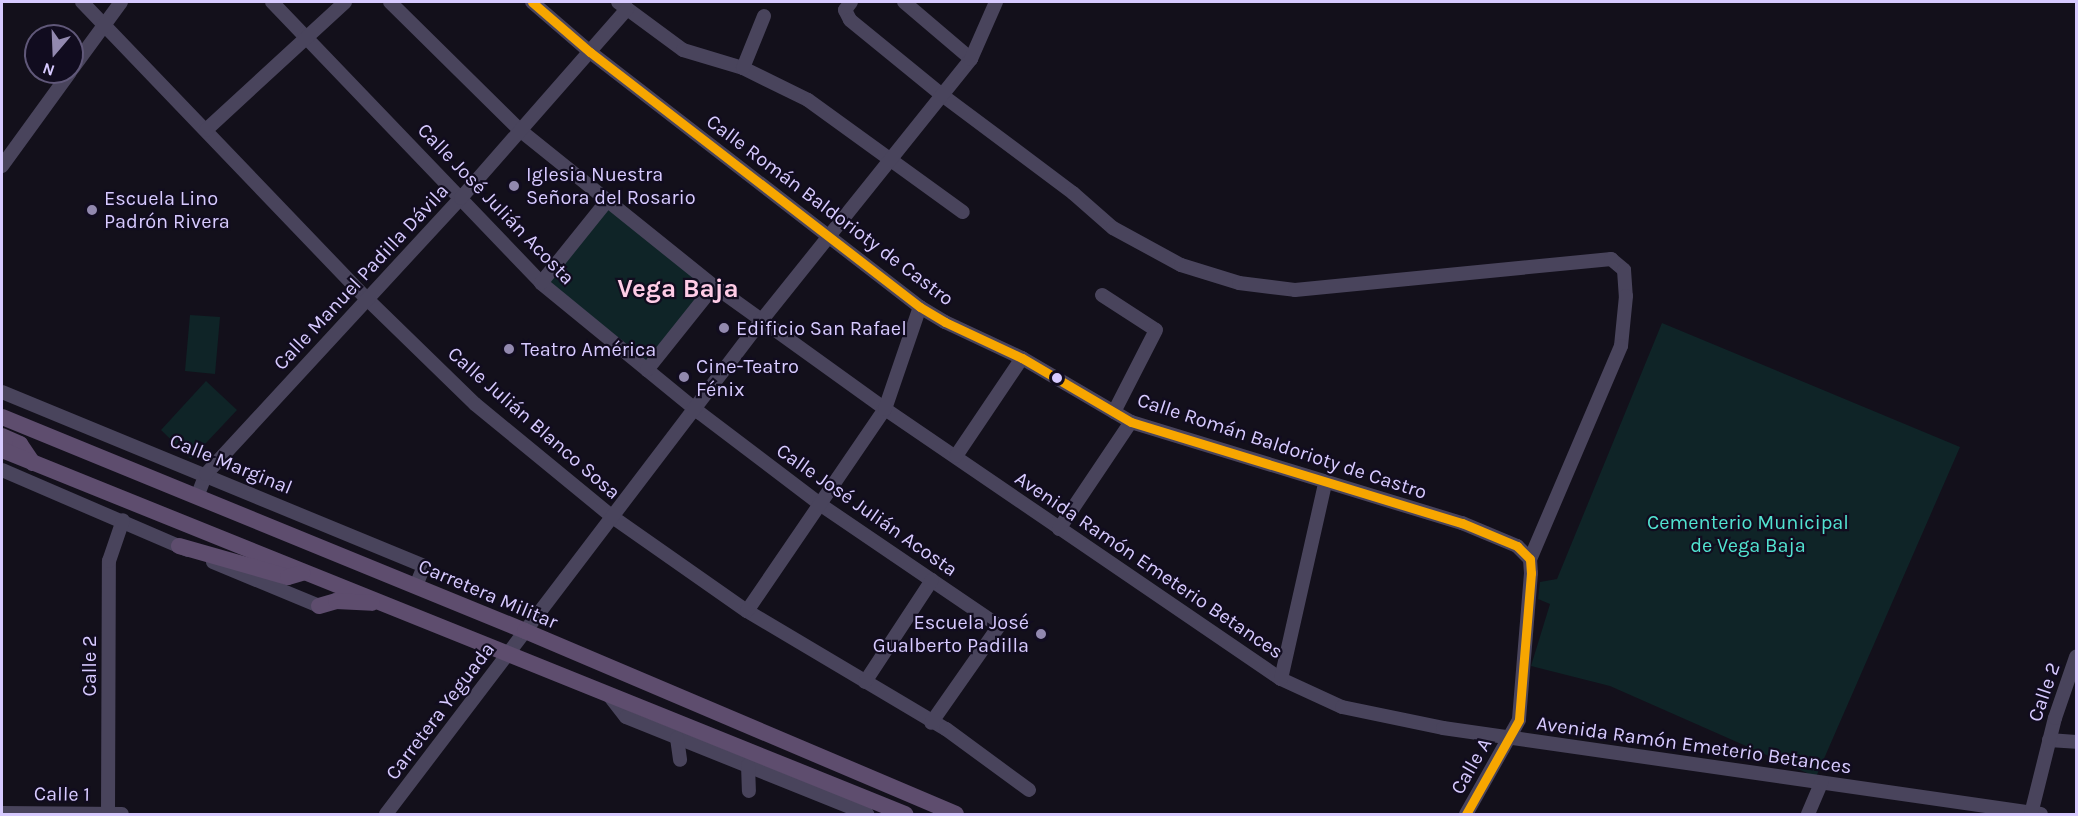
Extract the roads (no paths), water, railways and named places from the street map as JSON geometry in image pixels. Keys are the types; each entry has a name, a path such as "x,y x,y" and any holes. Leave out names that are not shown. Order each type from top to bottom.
{"main road":[{"name":"Carretera Militar","path":"2,417 416,586 956,814"},
{"path":"2,436 20,444 33,463"},
{"path":"2,450 398,607 507,654 905,814"},
{"path":"178,546 288,577 306,572"},
{"path":"319,606 346,601 398,607"}],"street":[{"name":"Calle Julián Blanco Sosa","path":"82,2 366,298 475,404 614,518 747,611 931,723 946,729 1029,790"},
{"path":"84,52 121,2"},
{"name":"Calle José Julián Acosta","path":"272,2 541,283 694,409 821,505 999,627 931,723"},
{"path":"206,130 345,2"},
{"name":"Avenida Ramón Emeterio Betances","path":"390,2 521,131 714,286 885,409 1281,679 1342,707 1443,728 2035,814"},
{"name":"Calle Román Baldorioty de Castro","path":"532,2 590,52 920,308 1022,358 1131,422 1462,523 1517,546 1530,559"},
{"path":"851,2 845,9 850,20 942,95 1073,193 1113,228 1181,266 1239,283 1295,290 1334,289 1455,272 1611,259 1624,270 1621,346 1530,559 1518,720 1510,737"},
{"path":"904,2 971,59"},
{"name":"Carretera Yeguada","path":"386,814 614,518 761,321 890,157 971,59 996,2"},
{"path":"622,5 683,50 743,69 808,100 890,157 963,212"},
{"name":"Calle Manuel Padilla Dávila","path":"206,474 521,131 590,52 622,5"},
{"path":"743,69 764,16"},
{"path":"2,166 61,84"},
{"path":"541,283 607,201"},
{"path":"647,370 714,286"},
{"path":"1102,295 1156,330 1114,412"},
{"path":"747,611 885,409 920,308"},
{"path":"956,456 1022,358"},
{"name":"Calle Marginal","path":"2,392 206,474 424,566 416,586"},
{"path":"1059,529 1131,422"},
{"path":"2,470 319,606"},
{"path":"197,497 206,474"},
{"path":"1281,679 1325,483"},
{"name":"Calle 2","path":"108,814 109,561 123,520"},
{"path":"865,682 932,580"},
{"name":"Calle 2","path":"2035,814 2049,740 2076,657"},
{"path":"608,694 626,717 867,814"},
{"name":"Calle A","path":"1466,814 1510,737"},
{"path":"677,738 680,760"},
{"path":"2049,740 2076,742"},
{"path":"748,765 749,791"},
{"path":"1808,814 1821,783"},
{"name":"Calle 1","path":"2,813 122,814"}],"place":[{"name":"Iglesia Nuestra Señora del Rosario","path":"514,186"},
{"name":"Escuela Lino Padrón Rivera","path":"92,210"},
{"name":"Edificio San Rafael","path":"724,328"},
{"name":"Teatro América","path":"509,349"},
{"name":"Cine-Teatro Fénix","path":"684,377"},
{"name":"Escuela José Gualberto Padilla","path":"1041,634"}],"district":[{"name":"Vega Baja","path":"678,289"}],"park label":[{"name":"Cementerio Municipal de Vega Baja","path":"1748,534"}]}
